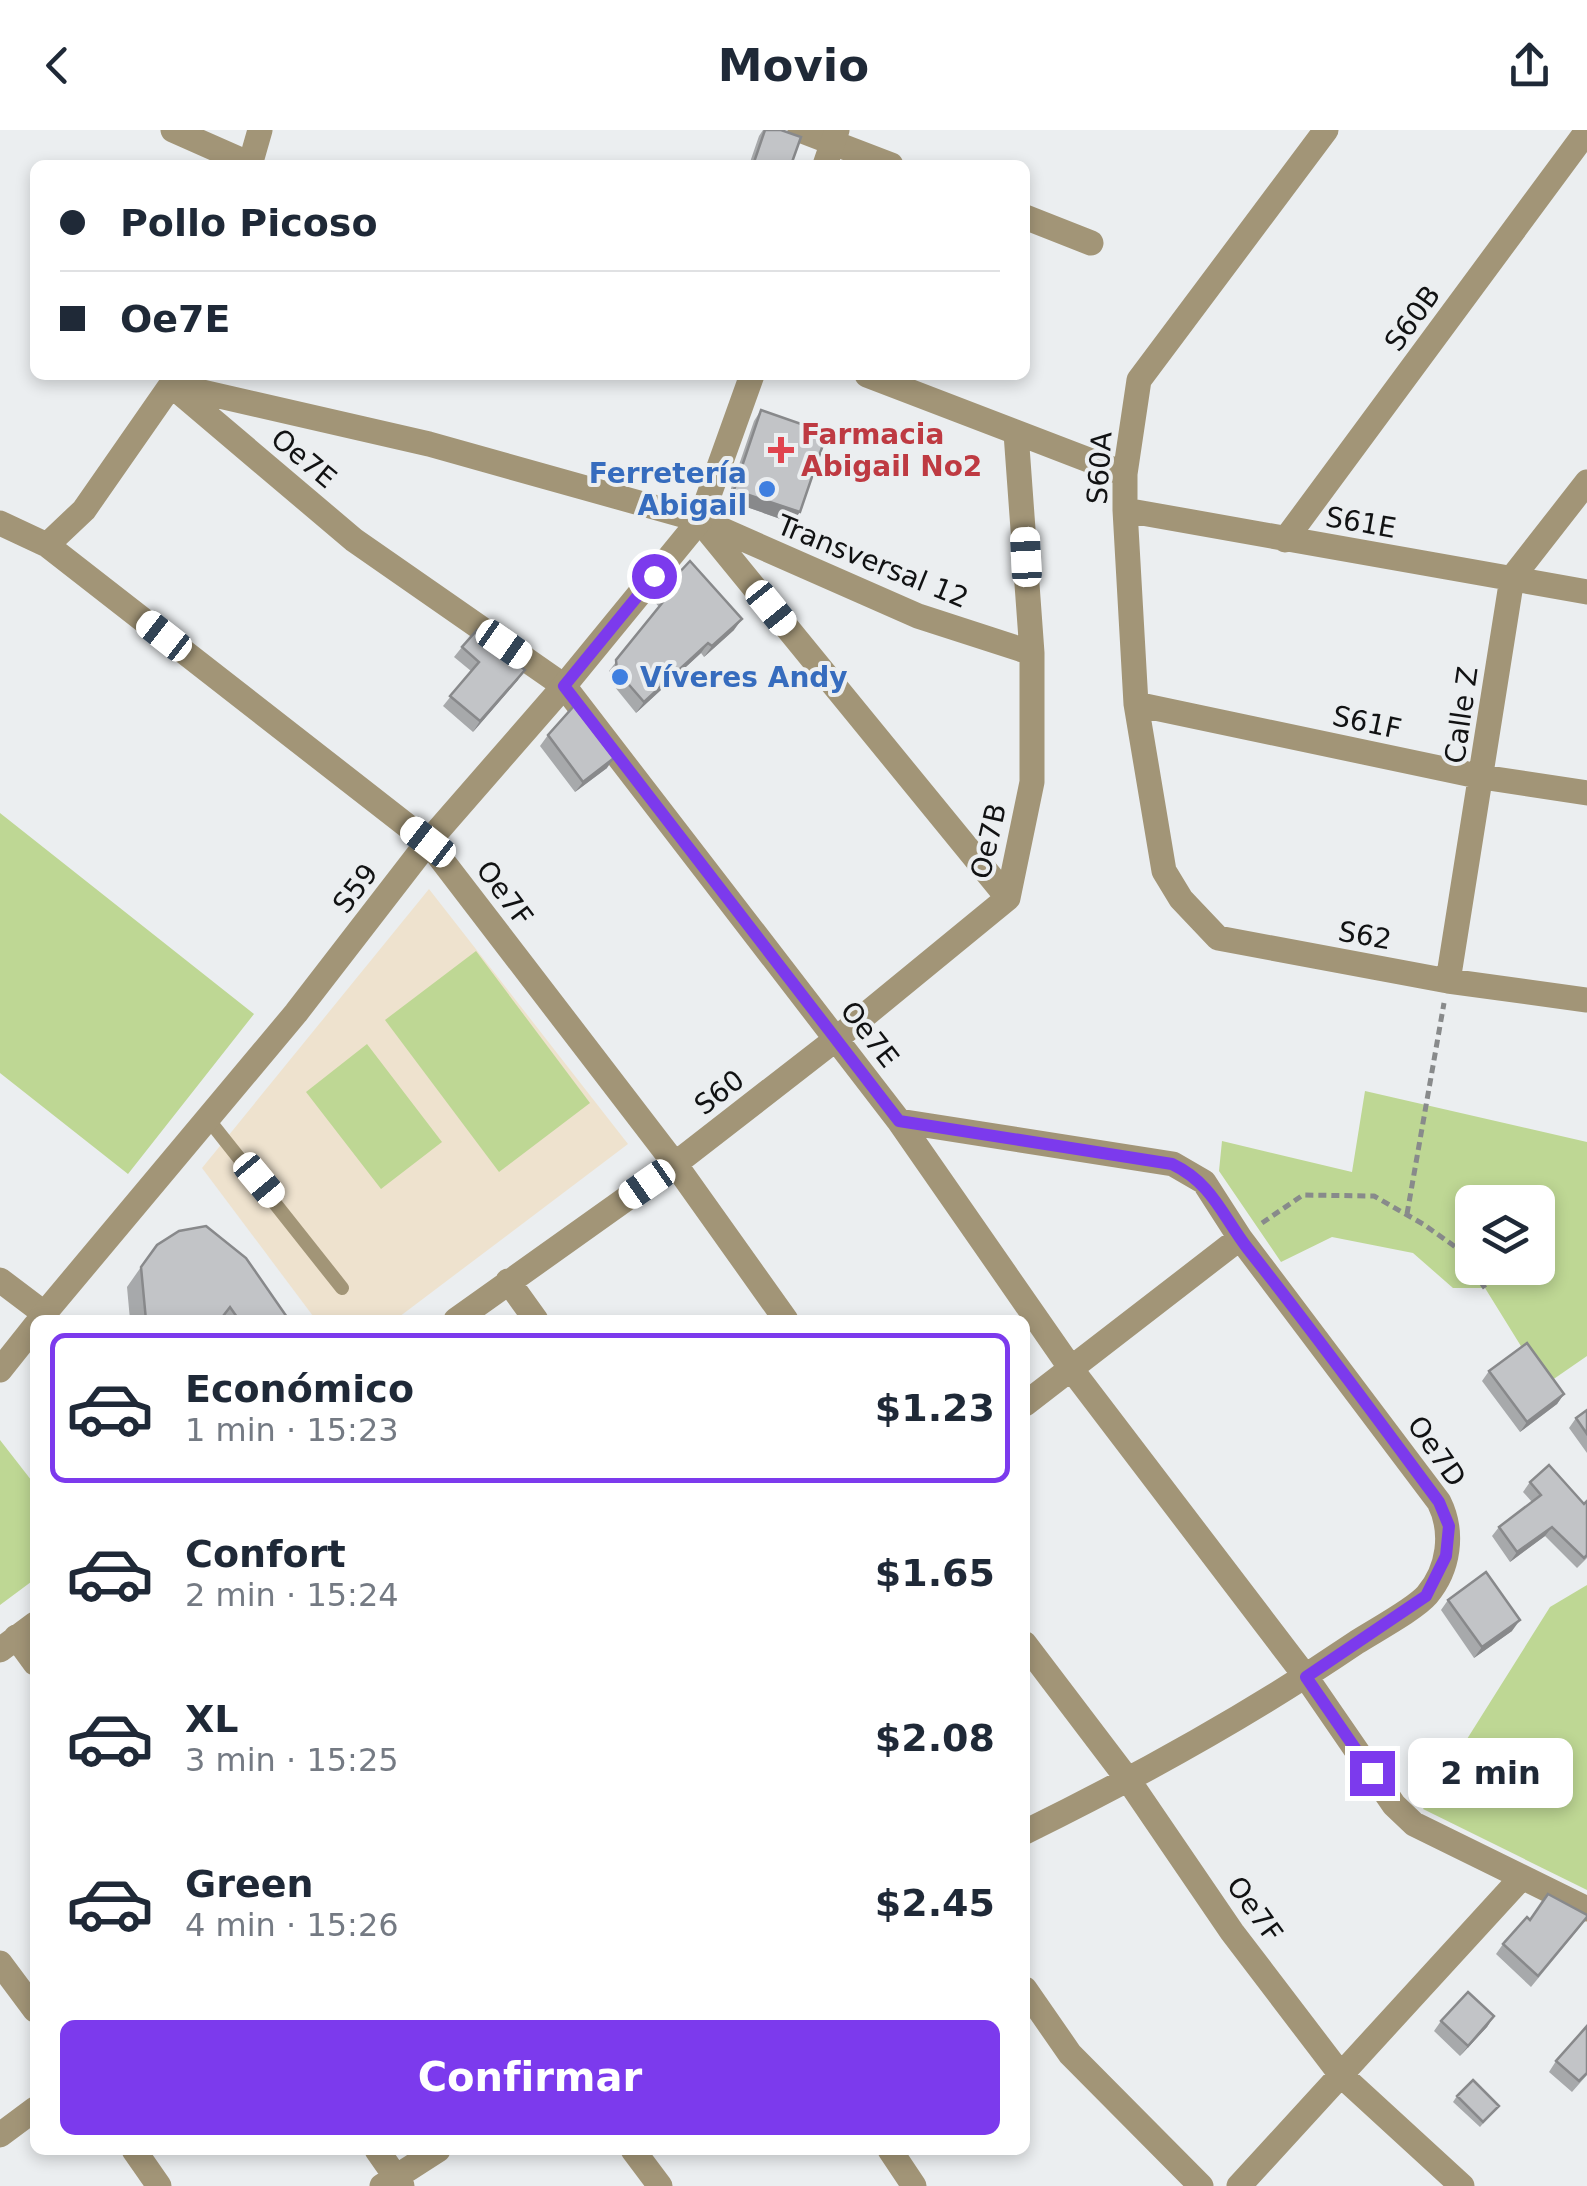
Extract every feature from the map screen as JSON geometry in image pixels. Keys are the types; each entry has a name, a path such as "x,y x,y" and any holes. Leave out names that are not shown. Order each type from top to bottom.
{"street":[{"path":"173,130 240,160"},
{"path":"252,160 260,130"},
{"path":"800,130 832,146 875,160"},
{"name":"S60A","path":"1164,871 1136,704 1125,510 1124,474 1139,380 1326,130"},
{"name":"S60B","path":"1285,540 1581,137"},
{"path":"1030,219 1091,243"},
{"path":"46,544 84,510 173,380"},
{"name":"Transversal 12","path":"173,380 429,444 700,520 918,616 1032,654"},
{"name":"Oe7E","path":"173,380 354,540 564,686 899,1121 1072,1370 1306,1677 1394,1805 1414,1824 1522,1877"},
{"name":"S59","path":"44,1315 296,1014 428,842 564,686 700,520 750,380"},
{"path":"881,380 1124,474"},
{"name":"Oe7B","path":"1008,898 1032,782 1032,654 1016,433"},
{"name":"Calle Z","path":"1448,981 1512,578 1587,482"},
{"name":"S61E","path":"1125,510 1587,592"},
{"name":"Oe7B","path":"700,520 1008,898"},
{"name":"Oe7F","path":"0,523 46,544 428,842 675,1164 782,1315"},
{"name":"S61F","path":"1136,704 1482,777 1587,794"},
{"name":"S62","path":"1164,871 1181,899 1218,938 1448,981 1587,1000"},
{"name":"S60","path":"463,1315 675,1164 1008,898"},
{"path":"899,1121 1172,1164 1204,1182 1240,1238 1030,1400"},
{"name":"Oe7D","path":"1240,1238 1439,1502 1449,1526 1446,1556 1426,1596 1306,1677"},
{"path":"0,1280 35,1315"},
{"path":"508,1281 532,1315"},
{"name":"S59","path":"0,1370 30,1332"},
{"name":"Oe7F","path":"1030,1651 1129,1781 1232,1932 1341,2074 1462,2186"},
{"path":"1030,1830 1129,1781 1306,1677"},
{"path":"1239,2186 1522,1877 1587,1910"},
{"path":"0,1963 30,2003"},
{"path":"1030,1996 1070,2054 1200,2186"},
{"path":"0,2135 30,2113"},
{"path":"137,2155 158,2186"},
{"path":"379,2155 393,2183 431,2155"},
{"path":"638,2155 660,2186"},
{"path":"893,2155 914,2186"}],"lane":[{"path":"208,1118 342,1288"}],"path":[{"path":"1406,1214 1448,981"},
{"path":"1240,1238 1303,1195 1374,1196 1457,1248 1485,1288"}],"shaded area":[{"path":"429,889 628,1144 402,1315 312,1315 202,1168"}],"green space":[{"path":"0,813 254,1014 128,1174 0,1073"},
{"path":"476,951 590,1103 499,1172 385,1020"},
{"path":"367,1044 442,1142 381,1189 306,1092"},
{"path":"1365,1091 1587,1142 1587,1356 1545,1385 1485,1288 1453,1288 1413,1253 1332,1237 1281,1262 1219,1171 1222,1141 1352,1172"},
{"path":"0,1440 30,1479 30,1583 0,1605"},
{"path":"1587,1585 1587,1890 1423,1809 1550,1607"}],"building":[{"path":"765,130 781,130 801,137 793,160 755,160"},
{"path":"761,410 827,433 800,512 734,490"},
{"path":"690,561 742,619 712,646 708,643 644,702 617,671 616,660 667,597 662,591"},
{"path":"477,630 525,670 480,721 450,696 479,662 462,647"},
{"path":"574,706 614,758 583,782 548,735"},
{"path":"206,1226 246,1258 286,1315 236,1315 230,1307 224,1315 146,1315 141,1267 157,1245 179,1231"},
{"path":"1527,1343 1564,1394 1527,1422 1489,1371"},
{"path":"1587,1410 1587,1434 1576,1418"},
{"path":"1549,1465 1584,1504 1587,1501 1584,1558 1552,1527 1517,1552 1499,1527 1541,1495 1530,1482"},
{"path":"1486,1572 1520,1620 1482,1647 1448,1600"},
{"path":"1548,1894 1587,1917 1538,1976 1503,1944 1527,1917 1530,1920"},
{"path":"1468,1992 1494,2016 1468,2046 1441,2021"},
{"path":"1587,2026 1587,2073 1579,2081 1556,2061"},
{"path":"1473,2080 1499,2106 1483,2122 1457,2096"}],"place":[{"name":"Farmacia Abigail No2","path":"781,450"},
{"name":"Ferretería Abigail","path":"767,489"},
{"name":"Víveres Andy","path":"620,677"}],"route":[{"path":"654,576 564,686 899,1121 1172,1164 1204,1182 1240,1238 1439,1502 1449,1526 1446,1556 1426,1596 1306,1677 1372,1773"}]}
